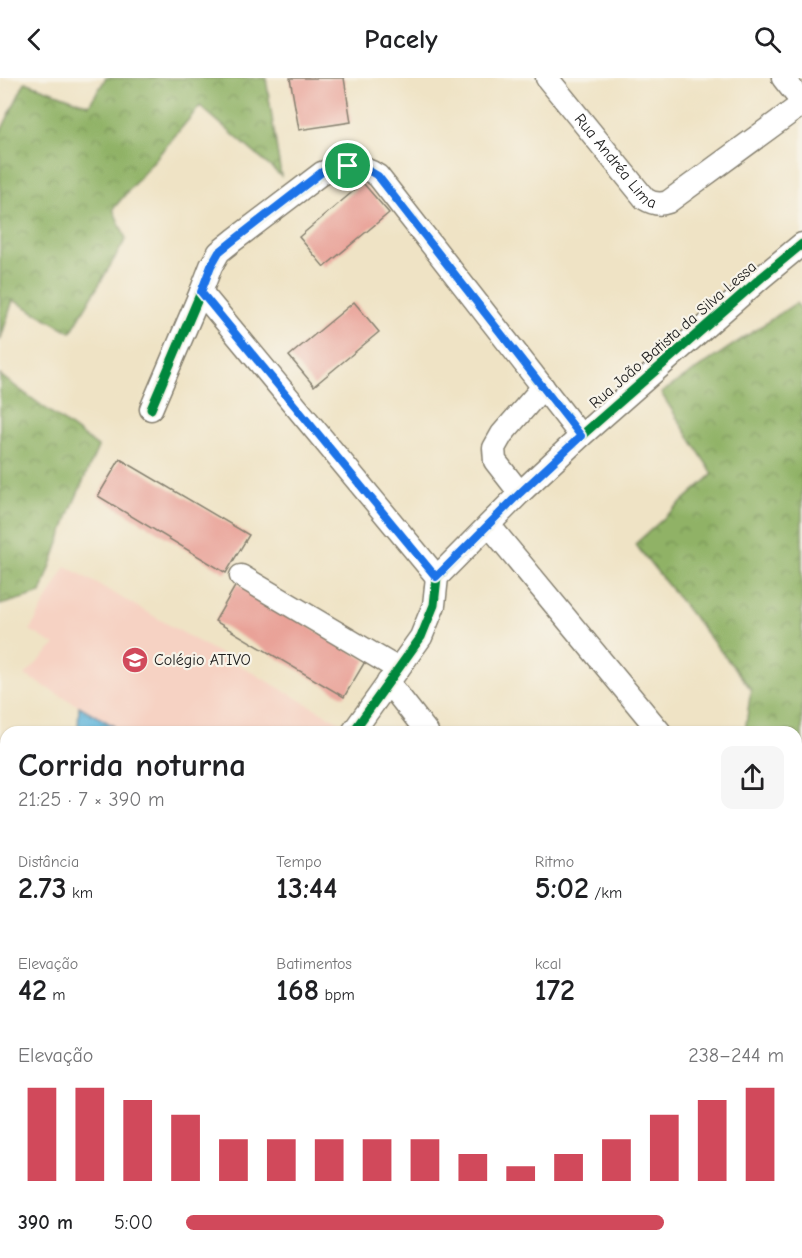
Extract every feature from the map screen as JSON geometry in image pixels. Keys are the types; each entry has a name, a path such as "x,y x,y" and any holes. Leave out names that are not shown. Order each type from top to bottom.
{"street":[{"name":"Rua Andréa Lima","path":"547,78 645,199 656,204 668,202 802,103"},
{"path":"783,78 802,103"},
{"path":"151,409 219,252 322,172 334,167 359,167 370,170 378,176 581,436"},
{"name":"Rua João Batista da Silva Lessa","path":"436,577 581,436 802,244"},
{"path":"201,292 436,577 434,605 421,637 357,726"},
{"path":"520,493 495,461 494,448 502,434 543,387"},
{"path":"489,525 655,726"},
{"path":"241,576 393,676 423,726"}],"shaded area":[{"name":"Colégio ATIVO","path":"66,566 339,722 337,726 113,726 25,675 55,645 30,630"}],"green space":[{"path":"106,78 266,78 281,176 200,106 113,209 126,239 71,332 13,300 0,341 0,133 25,82 89,105"},
{"path":"796,303 802,310 802,726 746,726 751,689 635,544 713,474 661,393"},
{"path":"0,375 98,447 71,509 41,593 0,605"}],"water":[{"path":"79,706 114,726 78,726"}],"building":[{"path":"290,78 344,78 351,122 299,130"},
{"path":"363,183 389,213 324,267 299,237"},
{"path":"354,302 379,332 314,386 289,356"},
{"path":"120,459 249,535 226,573 98,496"},
{"path":"237,583 366,660 344,697 215,621"}],"cycle path":[{"path":"151,409 219,252 322,173 351,166 378,176 581,436"},
{"path":"357,726 421,637 434,605 437,577 520,493 581,436 802,244"}],"place":[{"name":"Colégio ATIVO","path":"135,660"}],"route":[{"path":"348,166 370,170 378,176 581,436 436,577 201,292 219,252 322,172 334,167 348,166"}]}
